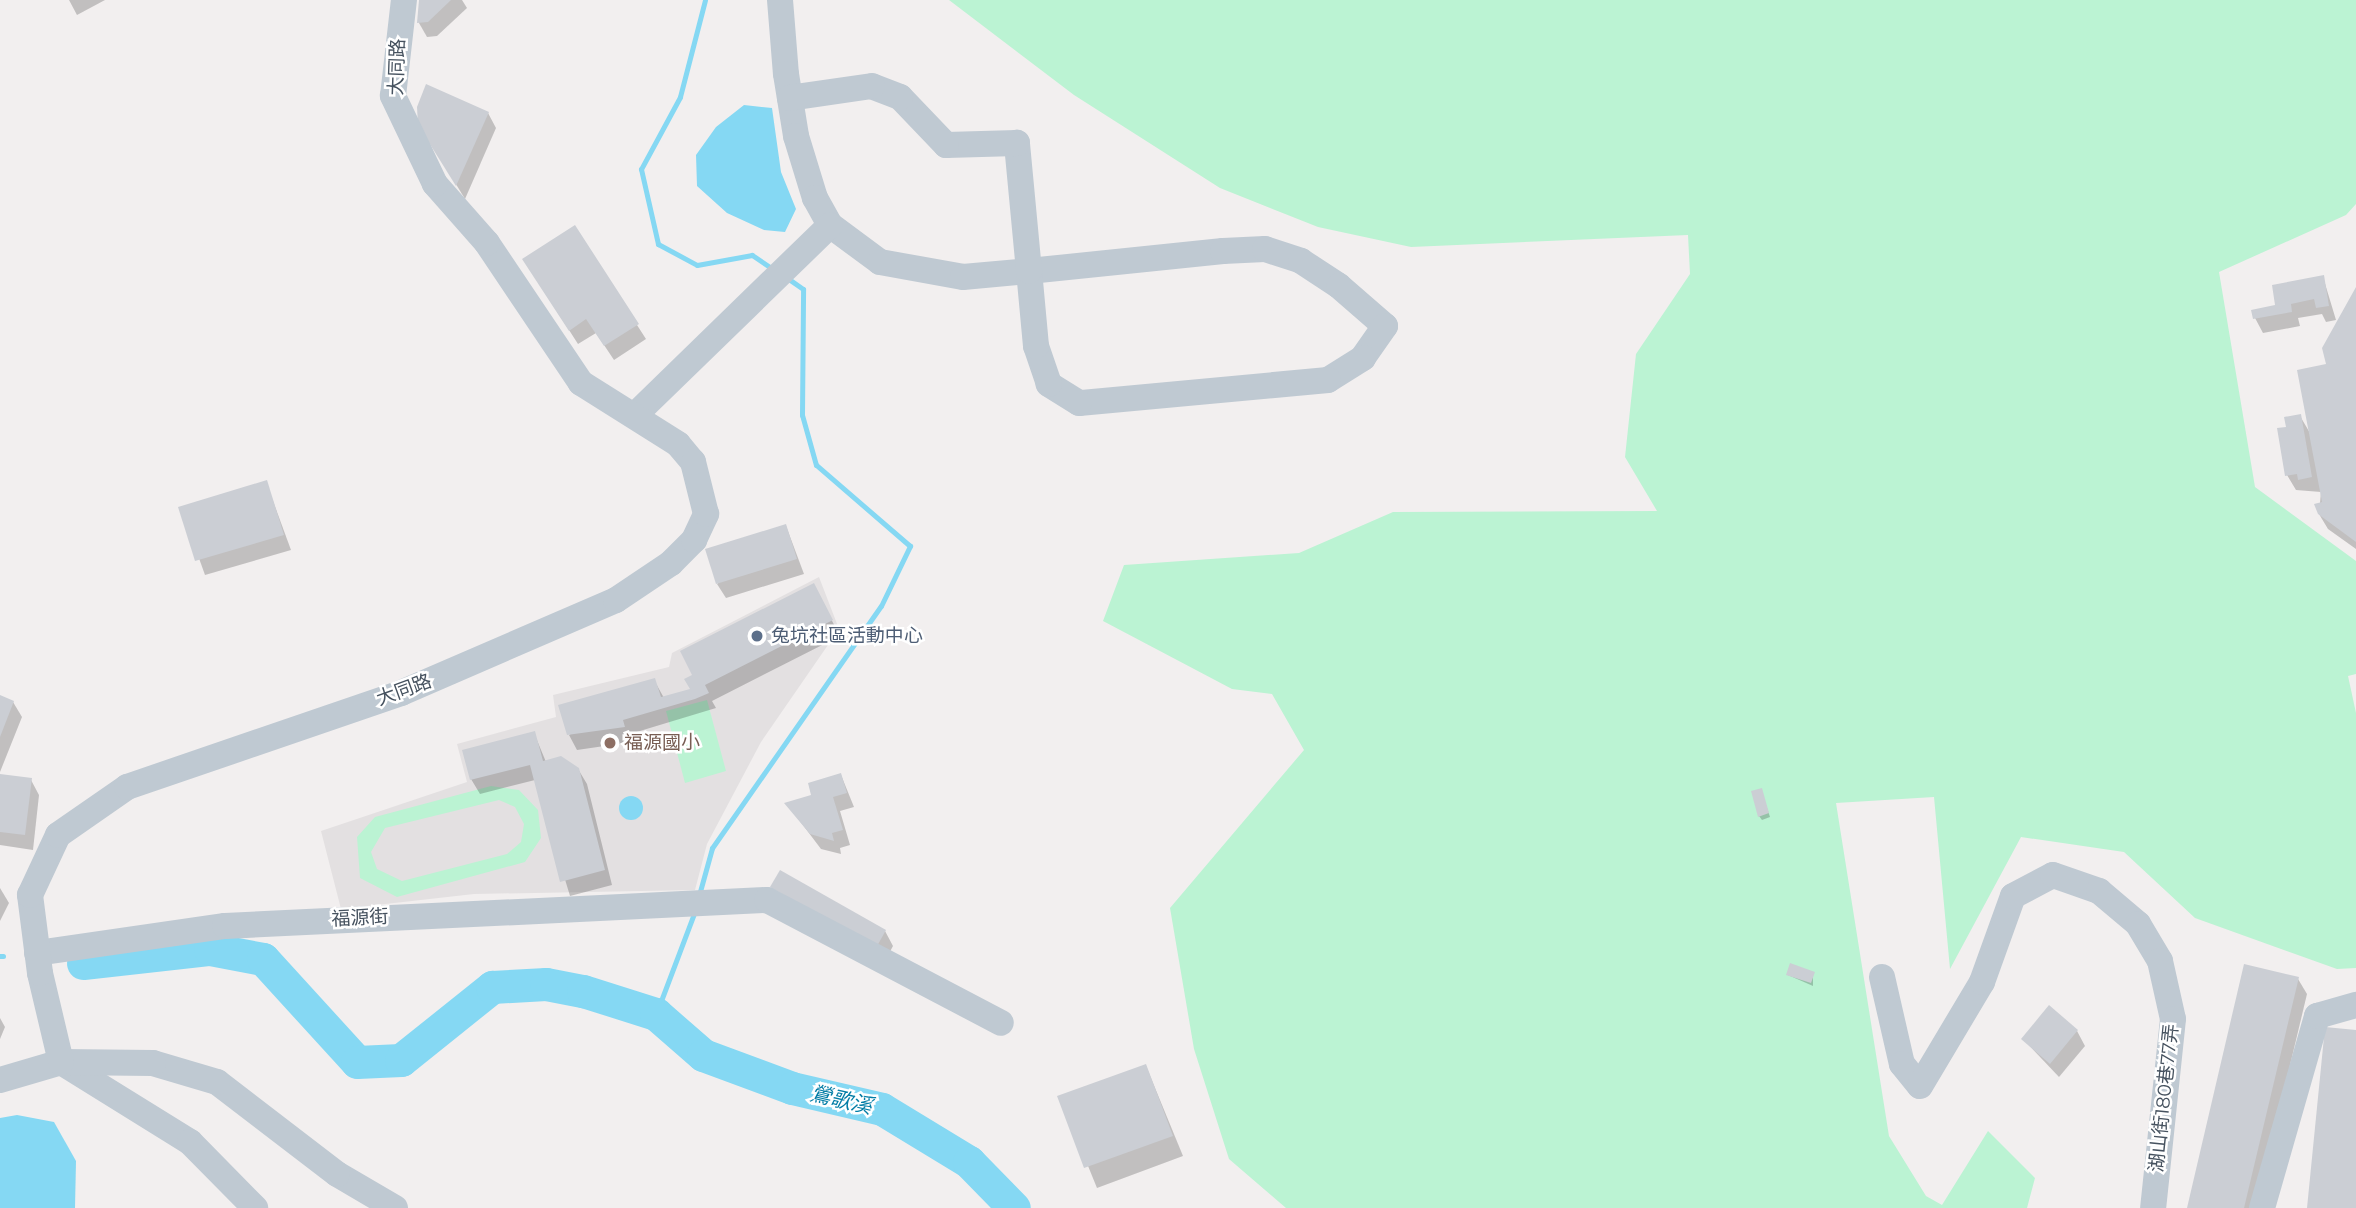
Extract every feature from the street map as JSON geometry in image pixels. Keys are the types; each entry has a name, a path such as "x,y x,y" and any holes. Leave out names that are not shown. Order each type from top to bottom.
{"street":[{"name":"大同路","path":"61,1062 37,953 30,895 40,863 58,835 103,801 186,762 472,663 615,600 671,564 694,540 706,514 703,494 685,453 637,414 581,383 557,356 487,243 435,184 401,123 393,59 404,0"},
{"path":"780,0 790,98 811,186 830,225 880,261 919,273 963,277 1029,271 1265,249 1330,279 1385,326 1363,358 1328,380 1079,403 1049,384 1041,367 1029,271 1017,143 946,145 900,97 872,86 790,98"},
{"path":"637,414 830,225"},
{"name":"湖山街180巷77弄","path":"1882,977 1902,1064 1920,1086 1982,982 2013,896 2053,875 2099,891 2138,924 2160,961 2174,1019 2153,1208"},
{"name":"福源街","path":"37,953 225,926 768,900 1001,1023"},
{"path":"2262,1208 2318,1016 2356,1004"},
{"path":"0,1080 61,1062 153,1063 217,1083 337,1174 395,1208"},
{"path":"61,1062 190,1142 255,1208"}],"shaded area":[{"name":"福源國小","path":"819,577 839,629 761,742 707,844 695,890 474,894 341,909 321,831 467,782 457,744 556,717 553,695 669,667 672,653"}],"green space":[{"path":"949,0 2356,0 2356,204 2346,215 2219,272 2255,487 2356,561 2356,674 2348,676 2356,713 2356,968 2337,969 2195,918 2124,852 2021,837 1950,969 1934,797 1836,803 1889,1136 1926,1196 1942,1205 1988,1131 2035,1178 2027,1208 1286,1208 1229,1159 1194,1049 1170,908 1304,750 1272,694 1232,689 1103,621 1124,565 1299,553 1393,512 1657,511 1625,457 1636,354 1690,274 1688,235 1411,247 1318,227 1220,188 1074,95"},
{"path":"707,700 726,771 685,783 666,711"},
{"path":"491,786 519,790 538,810 541,838 525,862 397,897 360,878 357,837 375,817","holes":["499,800 515,807 524,824 521,842 507,854 402,881 377,869 371,852 385,828"]}],"water":[{"path":"744,105 772,108 781,172 796,209 785,232 764,230 727,213 697,186 696,155 716,127"},
{"path":"631,796 640,799 643,808 640,817 631,820 622,817 619,808 622,799"},
{"path":"17,1115 54,1122 76,1161 75,1208 0,1208 0,1118"}],"building":[{"path":"419,0 451,0 428,22 417,23"},
{"path":"426,84 489,112 456,186 418,125 417,107"},
{"path":"575,225 639,324 604,346 586,319 569,331 522,259"},
{"path":"2324,275 2329,306 2316,308 2314,299 2291,304 2292,312 2253,319 2251,310 2275,305 2272,285"},
{"path":"2356,287 2356,542 2318,514 2314,504 2322,502 2297,370 2326,364 2322,348"},
{"path":"2301,414 2312,477 2298,480 2297,474 2285,476 2277,428 2286,427 2284,417"},
{"path":"267,480 284,535 195,561 178,507"},
{"path":"786,524 797,559 716,584 705,549"},
{"name":"兔坑社區活動中心","path":"814,583 833,620 705,685 709,693 623,720 625,727 567,735 558,705 655,678 661,697 690,689 684,679 692,675 680,651"},
{"path":"0,695 14,701 0,737"},
{"path":"535,731 543,761 561,756 579,768 605,870 560,882 530,765 470,780 462,750"},
{"path":"841,773 847,793 833,797 843,830 832,833 834,841 810,834 784,803 811,795 808,783"},
{"path":"0,774 32,778 25,835 0,832"},
{"path":"1762,788 1769,813 1758,817 1751,791"},
{"path":"780,870 886,930 876,948 770,887"},
{"path":"1790,963 1815,972 1811,983 1786,975"},
{"path":"2244,964 2299,977 2244,1208 2187,1208"},
{"path":"2049,1005 2078,1030 2050,1064 2021,1039"},
{"path":"2325,1027 2356,1030 2356,1208 2307,1208"},
{"path":"1146,1064 1173,1136 1084,1168 1057,1096"}],"waterway":[{"path":"705,0 680,97 641,169 658,244 697,265 752,255 773,269"},
{"path":"699,895 712,848 881,606 910,546 816,465 802,415 803,289 787,278"},
{"path":"656,1014 695,911"},
{"name":"鶯歌溪","path":"83,963 210,949 263,959 357,1062 401,1060 492,987 546,984 583,991 656,1014 703,1055 792,1088 882,1109 969,1162 1014,1208"}],"place":[{"name":"兔坑社區活動中心","path":"757,636"},
{"name":"福源國小","path":"610,743"}]}
